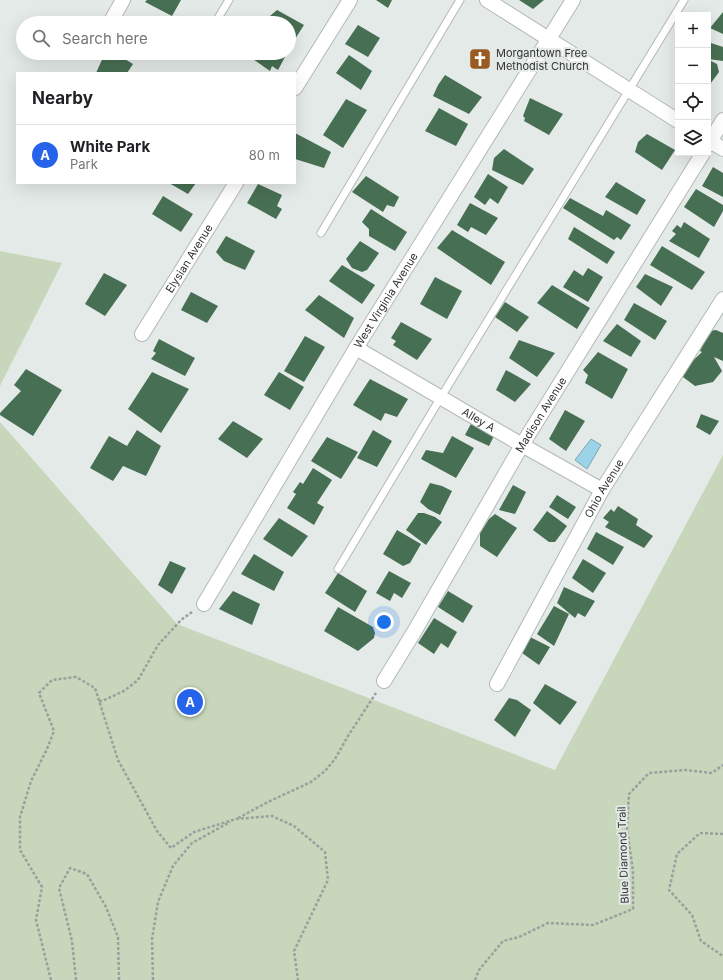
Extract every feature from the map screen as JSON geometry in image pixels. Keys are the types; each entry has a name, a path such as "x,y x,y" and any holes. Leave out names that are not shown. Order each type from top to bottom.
{"street":[{"path":"114,16 123,0"},
{"path":"296,86 350,0"},
{"path":"487,0 676,120"},
{"name":"West Virginia Avenue","path":"204,604 356,348 573,0"},
{"path":"711,139 723,120"},
{"path":"711,143 723,149"},
{"name":"Madison Avenue","path":"384,681 522,445 701,156"},
{"name":"Elysian Avenue","path":"142,334 235,184"},
{"name":"Ohio Avenue","path":"497,684 602,490 723,299"},
{"name":"Alley A","path":"356,348 602,490"}],"lane":[{"path":"219,16 229,0"},
{"path":"321,233 460,0"},
{"path":"338,569 440,397 684,0"}],"path":[{"path":"99,701 124,692 138,680 158,645 181,620 204,604"},
{"path":"51,980 36,920 42,887 20,850 20,817 31,781 54,731 38,692 52,680 76,677 95,688 118,760 157,831 171,848 194,832 236,819 272,816 294,826 325,852 328,880 294,951 298,980"},
{"path":"153,980 152,939 158,902 173,866 192,843 268,802 312,782 325,771 335,759 348,736 384,681"},
{"name":"Blue Diamond Trail","path":"475,980 479,970 502,941 519,937 548,923 593,925 633,909 633,871 627,828 629,794 649,773 685,770 712,773 723,765"},
{"path":"723,834 700,833 677,854 669,890 692,915 701,940 723,956"},
{"path":"76,980 72,941 59,888 70,868 87,874 106,907 118,937 119,980"}],"green space":[{"path":"0,251 62,263 0,386"},
{"path":"0,422 177,624 555,770 723,455 723,980 0,980"}],"water":[{"path":"591,439 601,445 587,469 575,460"}],"building":[{"path":"147,0 181,0 172,16 145,2"},
{"path":"376,0 392,0 388,8"},
{"path":"519,0 544,0 533,9"},
{"path":"277,10 288,16 270,16"},
{"path":"723,12 723,34 711,28"},
{"path":"296,21 304,25 296,37"},
{"path":"358,25 380,38 368,57 345,44"},
{"path":"711,43 723,47 723,61 711,59"},
{"path":"349,55 372,71 361,90 336,73"},
{"path":"102,60 126,60 133,64 128,72 96,72"},
{"path":"254,60 283,60 278,70 272,66 270,71"},
{"path":"711,61 717,64 719,72 711,83"},
{"path":"445,75 482,97 469,114 433,96"},
{"path":"530,98 563,114 549,135 524,121 525,118 523,116"},
{"path":"346,99 367,110 343,148 323,135"},
{"path":"439,108 468,124 456,146 425,131"},
{"path":"296,134 331,152 324,168 296,159"},
{"path":"647,134 675,150 662,170 635,152 638,142"},
{"path":"504,149 534,169 523,185 492,170 494,158"},
{"path":"713,167 723,173 723,197 702,186"},
{"path":"488,174 508,187 498,204 490,198 485,205 474,197"},
{"path":"366,176 399,197 394,207 387,205 383,212 352,192"},
{"path":"616,182 646,200 637,215 605,197"},
{"path":"171,184 195,184 188,194"},
{"path":"258,184 282,195 277,206 282,209 276,219 247,203"},
{"path":"696,189 723,205 723,211 714,227 684,207"},
{"path":"163,196 193,214 181,232 152,214"},
{"path":"570,198 603,216 606,210 631,225 621,240 617,237 614,240 563,208"},
{"path":"470,203 498,218 486,235 471,227 468,232 457,225"},
{"path":"371,209 407,232 395,251 369,236 369,229 362,222"},
{"path":"684,222 710,239 699,258 669,241 676,234 672,231 677,225 681,228"},
{"path":"574,227 615,252 607,264 568,239"},
{"path":"452,230 505,262 491,285 437,248"},
{"path":"226,236 255,251 245,270 224,261 216,252"},
{"path":"360,241 379,253 367,270 362,272 352,268 346,259"},
{"path":"662,246 705,272 692,290 650,265"},
{"path":"342,265 375,285 362,304 329,281"},
{"path":"588,268 603,277 588,302 563,287 574,270 583,276"},
{"path":"104,273 127,285 105,316 85,304"},
{"path":"645,274 673,287 661,306 636,287"},
{"path":"435,277 462,291 447,319 420,304"},
{"path":"552,285 590,308 577,329 537,303"},
{"path":"191,292 218,306 207,323 181,310"},
{"path":"319,295 354,318 344,338 305,310"},
{"path":"505,302 529,317 517,332 495,317"},
{"path":"634,303 667,321 655,340 624,320"},
{"path":"401,322 432,339 417,360 393,345 396,341 391,338"},
{"path":"617,324 641,341 631,357 603,341"},
{"path":"716,330 723,333 723,361 714,357 722,371 713,382 695,386 679,374 702,352 700,351 709,331"},
{"path":"305,336 325,347 304,382 284,371"},
{"path":"159,339 195,358 185,376 151,359 156,353 153,351"},
{"path":"519,340 555,353 537,377 509,358"},
{"path":"598,352 628,369 612,399 585,383 588,375 583,370"},
{"path":"26,369 62,390 33,436 0,415 0,413 21,391 14,385"},
{"path":"506,370 531,384 515,402 496,390"},
{"path":"152,372 189,389 161,433 128,409"},
{"path":"279,372 304,387 290,410 264,395"},
{"path":"370,379 408,399 397,417 385,413 381,421 353,405"},
{"path":"565,410 585,421 566,451 549,439"},
{"path":"701,414 719,421 710,435 696,427"},
{"path":"474,418 497,430 489,446 465,435"},
{"path":"233,421 263,439 247,458 218,439"},
{"path":"137,430 161,446 146,476 123,466 113,481 90,468 109,436 127,446"},
{"path":"373,430 392,441 377,467 357,458"},
{"path":"452,436 474,448 456,478 421,459 426,450 443,453"},
{"path":"327,437 358,452 341,479 311,461"},
{"path":"313,468 332,480 317,503 324,507 314,525 287,508 296,494 293,492 300,482 303,484"},
{"path":"430,483 442,486 452,491 440,515 428,509 420,502"},
{"path":"513,485 526,492 515,514 499,510"},
{"path":"557,495 576,507 568,519 549,507"},
{"path":"618,506 638,519 636,525 653,536 644,548 605,527 609,522 603,518 611,509 614,512"},
{"path":"547,511 567,526 555,542 549,542 533,530"},
{"path":"418,513 424,513 435,517 442,522 426,545 406,530"},
{"path":"495,514 517,528 497,557 480,546 480,533 489,519"},
{"path":"279,518 308,536 292,557 263,539"},
{"path":"397,530 421,544 410,563 403,566 383,554"},
{"path":"596,532 624,547 613,565 587,549"},
{"path":"254,554 284,572 274,591 241,574"},
{"path":"583,559 606,573 593,593 572,578"},
{"path":"170,561 186,568 172,594 158,585"},
{"path":"389,571 411,583 402,598 394,593 390,601 376,593"},
{"path":"338,573 367,591 355,612 325,593"},
{"path":"564,587 595,601 585,617 578,613 575,618 557,603"},
{"path":"233,591 260,604 252,625 219,609"},
{"path":"448,591 473,606 463,623 438,607"},
{"path":"554,606 569,614 554,646 537,634"},
{"path":"338,607 373,627 375,633 374,638 358,651 324,631"},
{"path":"434,618 457,632 448,648 441,643 434,654 418,643"},
{"path":"530,637 550,647 539,665 522,653"},
{"path":"545,684 577,702 560,725 533,703"},
{"path":"509,698 517,700 531,710 515,737 494,720"}],"place":[{"name":"Morgantown Free Methodist Church","path":"480,59"},
{"name":"White Park","path":"190,702"}]}
